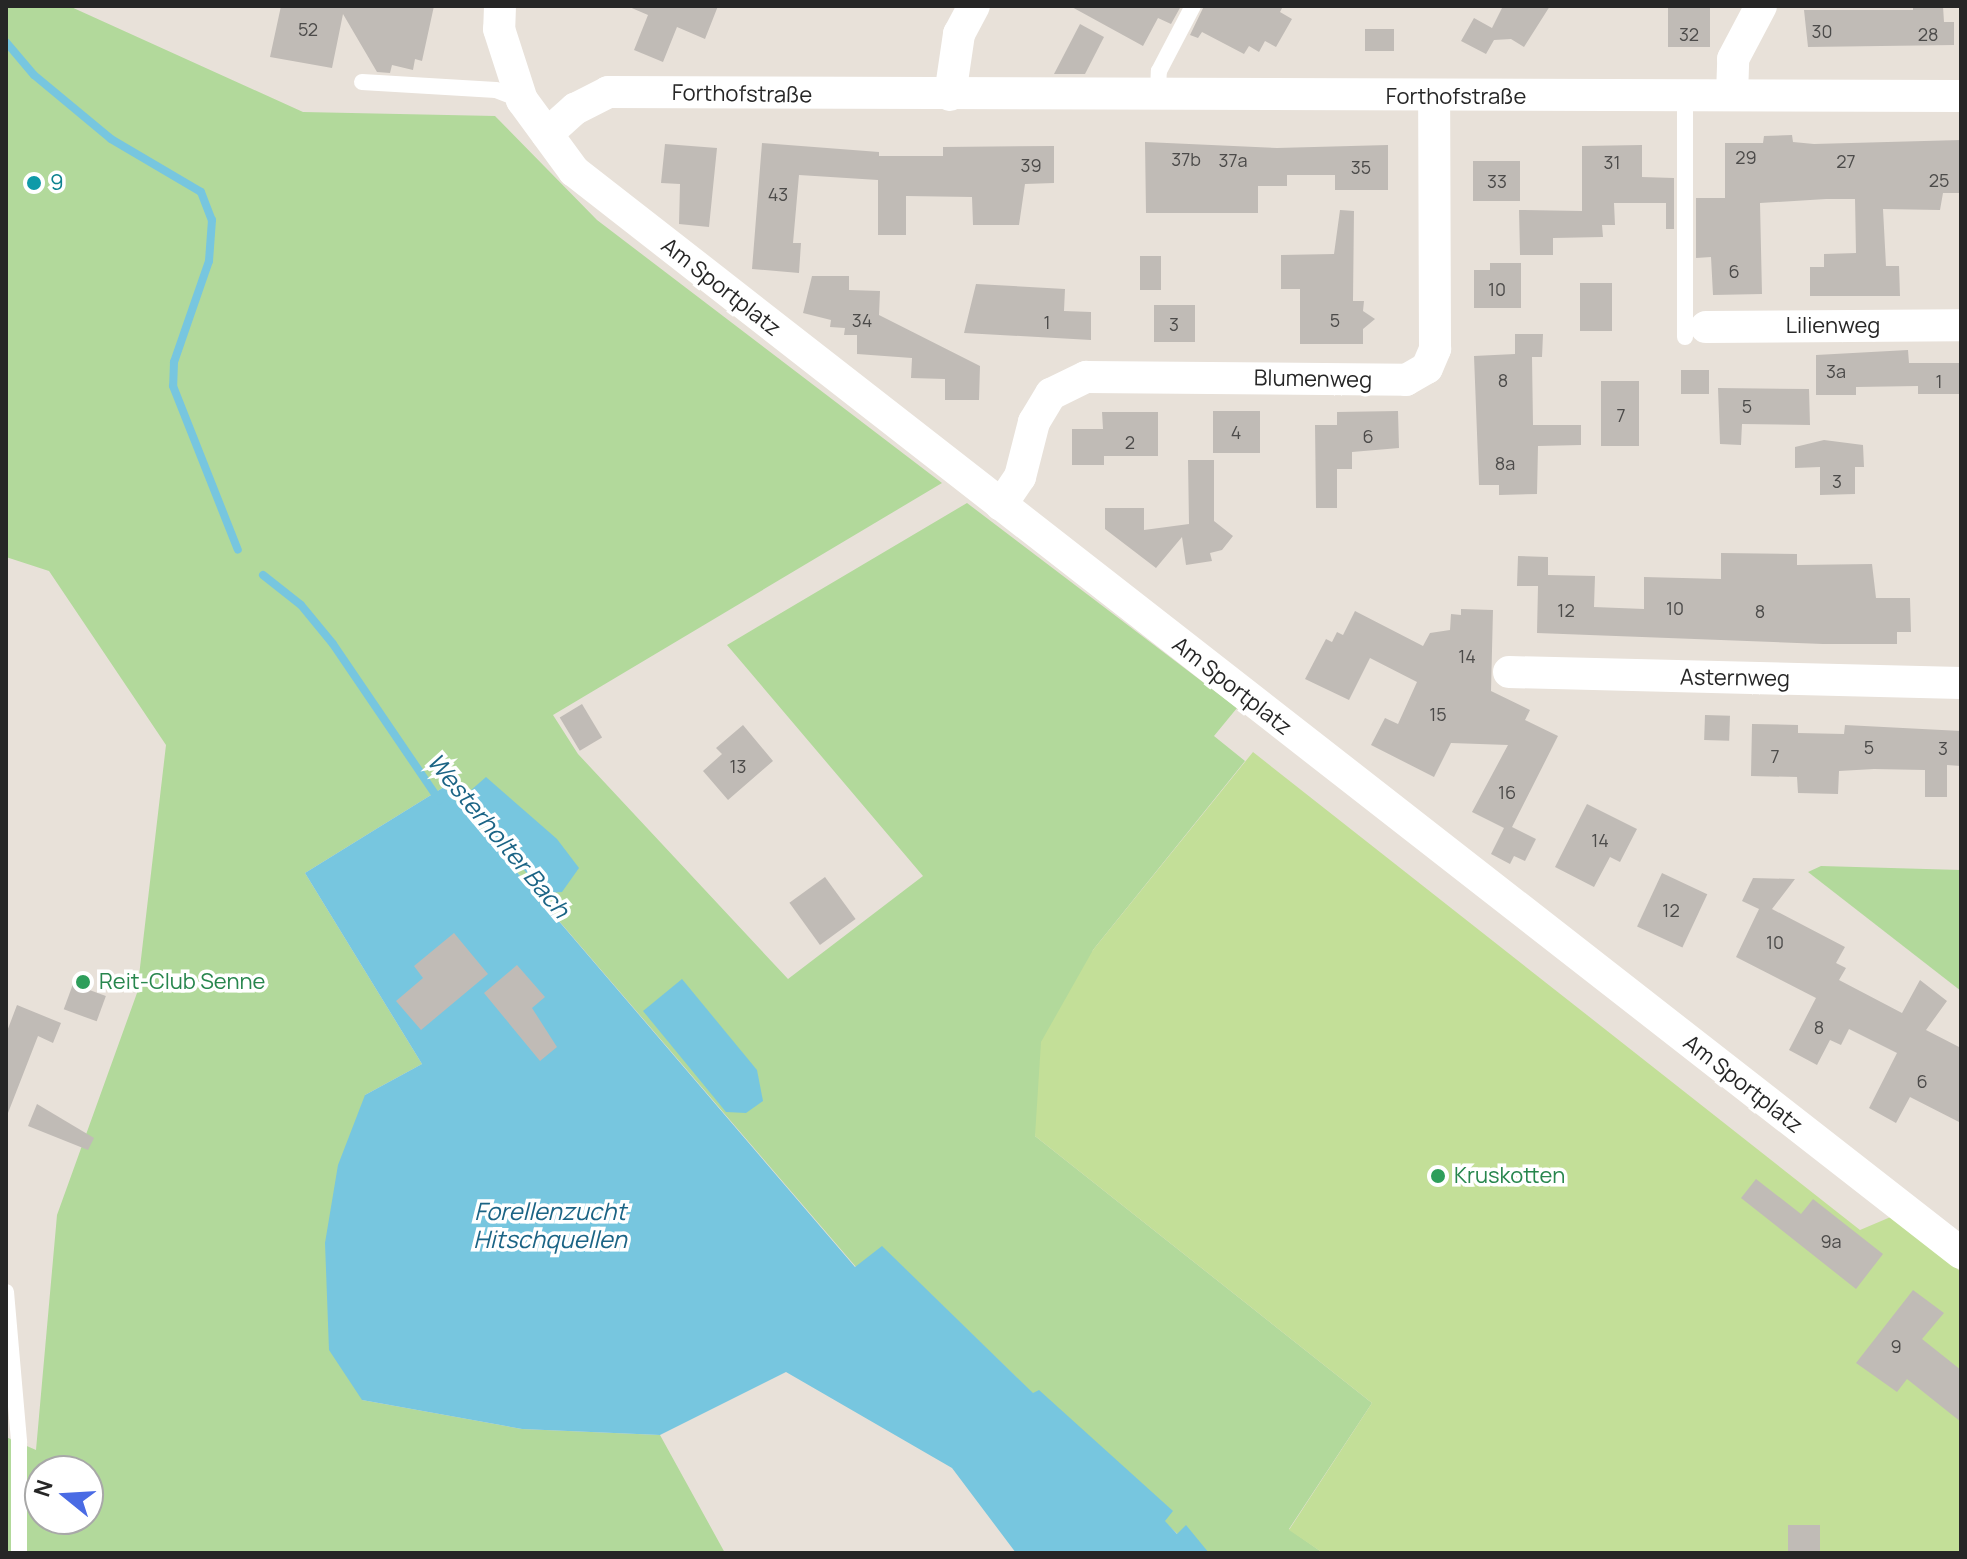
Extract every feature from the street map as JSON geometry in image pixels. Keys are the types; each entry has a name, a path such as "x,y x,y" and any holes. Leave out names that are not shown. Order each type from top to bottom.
{"street":[{"name":"Am Sportplatz","path":"500,6 499,29 522,100 574,171 1961,1253"},
{"path":"950,95 959,34 974,6"},
{"path":"1732,95 1733,59 1761,6"},
{"name":"Forthofstraße","path":"547,134 575,109 608,92 1434,97 1961,96"},
{"name":"Blumenweg","path":"1001,505 1020,477 1034,422 1051,394 1086,377 1406,380 1427,368 1435,349 1434,97"},
{"name":"Lilienweg","path":"1695,332 1961,325"},
{"name":"Asternweg","path":"1509,672 1961,683"}],"lane":[{"path":"1158,94 1159,71 1193,6"},
{"path":"362,82 496,90 522,100"},
{"path":"1685,96 1695,332"},
{"path":"6,1292 19,1442 19,1553"}],"green space":[{"path":"6,6 69,6 303,112 495,116 597,220 942,483 553,715 578,754 788,979 923,876 727,645 967,503 1237,708 1214,736 1245,761 1093,950 1035,1136 1372,1403 1289,1529 1323,1553 1197,1553 882,1247 856,1267 444,787 305,873 422,1064 365,1095 362,1400 522,1429 660,1435 725,1553 6,1553 6,1437 36,1450 57,1215 137,993 166,745 49,571 6,557"},
{"name":"Kruskotten","path":"1253,752 1860,1230 1893,1216 1961,1272 1961,1553 1323,1553 1289,1530 1372,1403 1035,1136 1041,1042 1093,950"},
{"path":"1821,866 1961,870 1961,991 1808,872"}],"water":[{"path":"486,777 557,839 579,868 562,892 549,893 536,884 462,798"},
{"name":"Forellenzucht Hitschquellen","path":"444,787 855,1267 882,1246 1033,1393 1039,1390 1173,1511 1165,1521 1177,1534 1186,1525 1209,1553 1016,1553 952,1468 786,1372 660,1435 522,1429 362,1400 329,1350 325,1243 338,1165 365,1095 422,1064 305,873"},
{"path":"682,979 757,1070 763,1101 746,1113 726,1112 643,1011"}],"building":[{"path":"281,6 434,6 422,61 415,59 413,70 392,65 390,73 377,72 343,14 332,68 270,57"},
{"path":"627,6 718,6 705,39 677,27 663,62 634,50 648,15"},
{"path":"1070,6 1181,6 1171,24 1158,18 1143,46"},
{"path":"1204,6 1283,6 1280,12 1292,19 1276,47 1265,41 1259,52 1249,46 1244,54 1202,32 1198,38 1190,35"},
{"path":"1503,6 1550,6 1524,47 1511,39 1494,40 1486,54 1461,41 1474,18 1492,28"},
{"path":"1668,6 1710,6 1710,47 1668,47"},
{"path":"1913,6 1943,6 1944,22 1954,22 1954,45 1808,47 1804,10 1913,10"},
{"path":"1080,24 1104,37 1085,74 1054,74"},
{"path":"1365,29 1394,29 1394,51 1365,51"},
{"path":"1792,135 1793,142 1814,144 1961,140 1961,193 1943,193 1940,210 1883,209 1886,266 1899,266 1900,296 1810,296 1810,267 1824,267 1824,254 1856,253 1855,199 1760,203 1762,294 1713,295 1711,257 1696,258 1696,198 1725,198 1725,143 1763,143 1764,136"},
{"path":"1145,142 1277,148 1388,145 1388,190 1335,190 1335,175 1287,175 1287,186 1258,186 1258,213 1146,213"},
{"path":"762,143 879,152 879,156 943,156 943,147 1054,146 1054,183 1025,184 1019,225 973,225 972,197 906,196 906,235 878,235 878,180 799,175 793,243 801,243 799,273 752,269"},
{"path":"665,144 717,148 709,227 679,224 680,184 661,183"},
{"path":"1642,145 1642,177 1674,178 1674,229 1666,229 1666,203 1614,203 1615,225 1602,225 1603,237 1553,238 1553,255 1520,255 1519,210 1582,211 1582,146"},
{"path":"1473,161 1520,161 1520,201 1473,201"},
{"path":"1340,210 1354,211 1353,301 1364,301 1363,311 1375,319 1363,329 1363,344 1300,344 1300,289 1281,289 1281,255 1334,254"},
{"path":"1140,256 1161,256 1161,290 1140,290"},
{"path":"1490,263 1521,263 1521,308 1474,308 1474,270 1490,270"},
{"path":"812,276 849,276 849,290 880,291 879,315 980,366 979,400 945,400 945,379 911,378 912,358 857,354 857,335 844,335 845,328 830,327 831,320 803,313"},
{"path":"1580,283 1612,283 1612,331 1580,331"},
{"path":"976,284 1065,289 1064,311 1091,312 1091,340 964,333"},
{"path":"1154,305 1195,305 1195,342 1154,342"},
{"path":"1515,334 1543,334 1542,357 1532,357 1533,425 1581,425 1581,445 1538,446 1537,494 1499,495 1499,485 1479,485 1474,356 1515,354"},
{"path":"1908,350 1909,363 1961,363 1961,394 1918,394 1918,386 1856,387 1856,395 1816,395 1816,355"},
{"path":"1681,370 1709,370 1709,394 1681,394"},
{"path":"1601,381 1639,381 1639,446 1601,446"},
{"path":"1718,388 1809,389 1810,425 1742,424 1741,445 1720,444"},
{"path":"1213,411 1260,411 1260,453 1213,453"},
{"path":"1398,411 1399,448 1352,452 1352,469 1337,469 1337,508 1316,508 1315,425 1337,425 1337,412"},
{"path":"1102,412 1158,412 1158,456 1104,456 1104,465 1072,465 1072,429 1103,429"},
{"path":"1824,440 1863,445 1864,467 1855,467 1855,494 1820,495 1820,467 1795,468 1795,447"},
{"path":"1188,460 1214,460 1214,521 1233,536 1222,550 1210,553 1212,561 1186,565 1182,537 1156,568 1105,529 1105,508 1144,508 1144,530 1189,524"},
{"path":"1721,553 1797,554 1797,565 1872,564 1876,598 1910,598 1911,632 1897,632 1897,644 1537,633 1538,586 1517,586 1518,556 1548,557 1548,575 1595,576 1594,607 1644,609 1644,577 1721,579"},
{"path":"1461,609 1493,610 1491,691 1530,710 1525,720 1558,736 1512,827 1536,839 1525,861 1514,856 1510,864 1491,854 1504,828 1472,812 1508,745 1451,743 1434,777 1371,745 1385,718 1398,724 1417,682 1370,658 1349,700 1305,679 1326,639 1332,642 1337,632 1343,635 1355,611 1423,646 1430,633 1450,630 1451,614 1461,615"},
{"path":"582,704 602,737 580,751 560,717"},
{"path":"1705,715 1730,716 1729,741 1704,740"},
{"path":"1752,724 1798,725 1798,733 1844,734 1845,725 1961,731 1961,766 1947,765 1947,797 1925,797 1925,770 1839,771 1838,794 1798,793 1797,777 1751,776"},
{"path":"743,725 773,761 728,800 703,771 722,754 716,748"},
{"path":"1587,804 1637,829 1620,862 1610,857 1594,887 1555,867"},
{"path":"1662,873 1707,894 1682,948 1637,926"},
{"path":"825,877 856,919 820,945 789,903"},
{"path":"1753,878 1795,879 1772,909 1845,947 1836,963 1846,968 1839,980 1902,1013 1920,980 1947,1001 1926,1030 1961,1048 1961,1123 1910,1097 1896,1123 1869,1108 1897,1053 1849,1029 1841,1045 1830,1040 1817,1065 1789,1050 1816,998 1736,957 1759,909 1742,901"},
{"path":"454,933 488,974 421,1030 396,1001 423,978 414,966"},
{"path":"517,965 545,997 532,1008 557,1047 540,1061 484,993"},
{"path":"73,984 106,996 97,1021 64,1009"},
{"path":"17,1005 61,1023 53,1043 38,1036 8,1113 6,1034"},
{"path":"37,1104 94,1138 88,1150 28,1126"},
{"path":"1756,1179 1801,1214 1813,1199 1883,1254 1856,1289 1741,1198"},
{"path":"1913,1290 1944,1313 1922,1339 1961,1370 1961,1422 1907,1379 1897,1392 1856,1363"},
{"path":"1788,1525 1820,1525 1820,1553 1788,1553"}],"waterway":[{"name":"Westerholter Bach","path":"6,42 34,75 111,139 201,192 212,220 209,261 174,362 173,386 238,550"},
{"name":"Westerholter Bach","path":"263,575 301,605 333,644 439,800"}],"place":[{"name":"9","path":"34,183"},
{"name":"Reit-Club Senne","path":"83,982"},
{"name":"Kruskotten","path":"1438,1176"}]}
